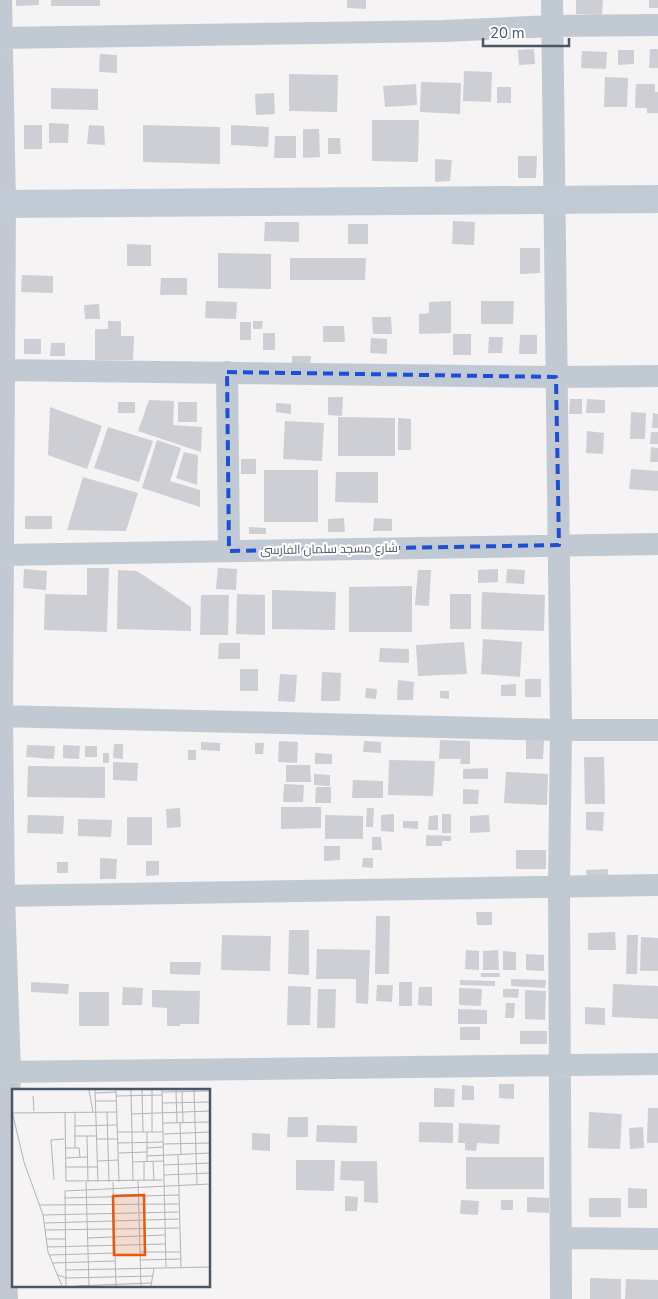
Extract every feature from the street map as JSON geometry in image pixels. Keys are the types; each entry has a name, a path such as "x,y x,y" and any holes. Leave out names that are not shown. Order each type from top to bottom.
{"street":[{"path":"1,0 1,716 5,1072 2,1250 7,1299"},
{"path":"552,0 561,730 559,885 561,1299"},
{"path":"1,38 446,31 552,26 658,25"},
{"path":"2,204 658,199"},
{"path":"2,370 556,377 658,376"},
{"path":"226,372 229,550"},
{"name":"شارع مسجد سلمان الفارسى","path":"2,555 658,544"},
{"path":"1,716 561,730 658,730"},
{"path":"2,896 658,884"},
{"path":"5,1072 658,1064"},
{"path":"561,1238 658,1239"}],"highlighted area":[{"path":"227,372 556,377 559,545 229,551"}],"building":[{"path":"16,0 39,0 39,5 16,6"},
{"path":"51,0 100,0 100,6 51,6"},
{"path":"347,0 366,0 366,9 347,8"},
{"path":"576,0 603,0 602,15 576,14"},
{"path":"649,0 658,0 658,8 649,8"},
{"path":"534,49 535,64 519,65 518,50"},
{"path":"650,49 658,49 658,68 649,68"},
{"path":"618,50 634,50 634,64 618,65"},
{"path":"582,51 607,52 606,69 581,68"},
{"path":"100,54 117,55 117,73 99,72"},
{"path":"464,71 492,72 491,102 463,101"},
{"path":"289,74 338,75 337,112 289,111"},
{"path":"605,77 628,78 627,107 604,107"},
{"path":"421,82 461,83 460,114 420,112"},
{"path":"416,84 417,105 385,107 383,86"},
{"path":"636,84 655,84 655,92 658,92 658,113 647,113 647,108 635,108"},
{"path":"497,87 511,87 511,103 497,103"},
{"path":"51,88 98,89 98,110 51,109"},
{"path":"274,93 275,114 256,115 255,94"},
{"path":"372,120 419,120 418,162 372,161"},
{"path":"49,123 69,124 68,143 49,143"},
{"path":"24,125 42,125 42,149 24,149"},
{"path":"89,125 104,126 105,145 87,144"},
{"path":"143,125 220,127 220,164 143,162"},
{"path":"231,125 269,127 268,147 231,145"},
{"path":"303,129 319,129 320,157 303,158"},
{"path":"275,136 296,136 296,158 274,158"},
{"path":"328,138 340,138 341,154 328,154"},
{"path":"518,156 537,156 536,178 518,178"},
{"path":"435,159 452,160 450,181 435,182"},
{"path":"453,221 475,222 474,245 452,244"},
{"path":"265,222 299,222 299,242 264,241"},
{"path":"348,224 368,224 368,244 348,244"},
{"path":"127,244 151,245 151,266 127,266"},
{"path":"520,248 540,248 540,273 520,274"},
{"path":"218,253 271,254 271,289 218,288"},
{"path":"290,258 366,258 365,280 290,280"},
{"path":"22,275 53,276 53,293 21,292"},
{"path":"161,278 187,278 187,295 160,295"},
{"path":"206,301 237,302 236,319 205,318"},
{"path":"451,301 451,333 419,334 419,314 429,313 429,302"},
{"path":"481,301 514,301 513,324 481,324"},
{"path":"99,304 100,319 85,319 84,305"},
{"path":"372,317 391,317 392,334 373,334"},
{"path":"108,321 121,321 121,336 134,336 133,360 95,360 95,329 108,329"},
{"path":"253,321 263,321 262,329 253,329"},
{"path":"240,322 251,322 251,340 240,340"},
{"path":"323,326 344,326 345,342 323,342"},
{"path":"263,333 275,333 275,350 263,350"},
{"path":"453,334 471,334 471,355 453,355"},
{"path":"520,335 537,335 537,354 519,354"},
{"path":"489,337 503,337 502,353 488,353"},
{"path":"371,338 387,339 387,354 370,353"},
{"path":"24,339 41,339 41,354 24,354"},
{"path":"51,343 65,343 65,356 50,356"},
{"path":"292,356 311,356 310,369 292,369"},
{"path":"328,397 343,397 342,416 328,415"},
{"path":"570,399 582,399 582,414 569,414"},
{"path":"587,399 605,400 605,413 586,413"},
{"path":"149,400 174,401 173,425 202,427 201,452 138,431"},
{"path":"118,402 135,402 135,413 118,413"},
{"path":"178,402 197,402 197,422 178,422"},
{"path":"276,403 291,404 291,414 276,412"},
{"path":"50,407 102,426 87,469 48,455"},
{"path":"631,412 646,413 645,439 630,439"},
{"path":"653,413 658,414 658,428 652,428"},
{"path":"338,417 395,418 395,456 338,456"},
{"path":"398,418 411,419 411,450 398,450"},
{"path":"285,421 324,423 322,461 283,459"},
{"path":"108,427 153,441 139,482 94,468"},
{"path":"587,431 604,433 603,454 586,453"},
{"path":"651,432 658,432 658,444 650,444"},
{"path":"157,440 181,448 170,481 200,490 200,507 142,488"},
{"path":"651,447 658,448 658,462 650,462"},
{"path":"184,452 198,455 197,485 176,478"},
{"path":"241,459 256,459 256,474 241,474"},
{"path":"631,469 658,471 658,491 629,489"},
{"path":"264,470 318,470 318,522 264,522"},
{"path":"336,472 378,472 378,503 335,502"},
{"path":"83,477 138,493 126,531 67,530"},
{"path":"25,516 52,516 52,529 25,529"},
{"path":"344,518 345,532 328,532 328,519"},
{"path":"374,518 392,519 392,531 373,531"},
{"path":"249,527 266,528 266,534 249,534"},
{"path":"87,568 109,568 107,632 44,630 45,594 87,595"},
{"path":"218,568 237,569 236,590 216,589"},
{"path":"24,569 47,571 46,590 23,588"},
{"path":"498,569 498,582 478,583 478,570"},
{"path":"507,569 525,570 524,584 506,583"},
{"path":"118,570 137,571 191,607 191,631 117,629"},
{"path":"418,570 431,570 429,606 415,605"},
{"path":"412,586 412,632 349,632 349,587"},
{"path":"272,590 336,592 335,630 272,629"},
{"path":"482,592 545,595 544,631 481,629"},
{"path":"237,594 265,595 265,635 236,634"},
{"path":"450,594 471,594 471,629 450,629"},
{"path":"201,595 229,595 228,635 200,635"},
{"path":"483,639 522,642 520,677 481,674"},
{"path":"464,642 467,674 418,676 416,645"},
{"path":"219,643 240,643 240,659 218,659"},
{"path":"380,648 409,649 409,663 379,662"},
{"path":"240,669 258,669 258,691 240,691"},
{"path":"322,672 341,673 340,701 321,701"},
{"path":"280,674 297,675 295,702 278,701"},
{"path":"525,679 541,679 541,697 525,697"},
{"path":"398,680 414,682 413,700 397,700"},
{"path":"516,684 516,696 501,696 501,685"},
{"path":"366,688 377,689 376,699 365,698"},
{"path":"440,691 449,691 449,699 440,698"},
{"path":"526,738 544,738 543,759 526,759"},
{"path":"440,740 470,741 470,764 460,764 461,759 439,759"},
{"path":"279,741 298,742 297,763 278,762"},
{"path":"364,741 381,742 381,753 363,752"},
{"path":"201,742 220,743 220,751 201,750"},
{"path":"255,743 264,743 263,754 255,754"},
{"path":"114,744 123,744 123,759 113,758"},
{"path":"27,745 55,746 54,759 26,757"},
{"path":"63,745 80,746 79,759 63,758"},
{"path":"85,746 97,746 97,757 85,757"},
{"path":"188,750 196,750 196,760 188,760"},
{"path":"103,753 109,753 109,763 103,763"},
{"path":"315,753 332,754 332,764 315,764"},
{"path":"584,757 604,757 605,804 585,804"},
{"path":"389,760 435,761 433,796 388,795"},
{"path":"113,762 138,763 137,781 113,780"},
{"path":"286,765 310,765 311,782 286,782"},
{"path":"28,766 105,767 105,798 27,797"},
{"path":"488,768 488,779 463,779 463,769"},
{"path":"506,772 548,774 547,805 504,803"},
{"path":"314,774 330,775 330,786 314,785"},
{"path":"353,780 383,781 383,798 352,798"},
{"path":"284,784 304,785 303,802 283,802"},
{"path":"316,787 331,787 331,803 315,803"},
{"path":"463,789 479,790 478,804 463,804"},
{"path":"281,807 321,807 321,828 281,829"},
{"path":"180,808 181,827 167,828 166,809"},
{"path":"367,808 374,808 373,827 366,827"},
{"path":"586,812 604,812 603,831 586,830"},
{"path":"394,814 394,832 381,831 381,815"},
{"path":"442,814 451,814 451,833 442,833"},
{"path":"28,815 64,816 63,834 27,833"},
{"path":"325,815 363,816 363,839 325,839"},
{"path":"438,815 438,830 428,830 429,816"},
{"path":"489,815 490,832 470,833 470,816"},
{"path":"127,817 152,817 152,845 127,845"},
{"path":"78,819 112,820 111,837 78,836"},
{"path":"403,821 418,821 418,829 403,828"},
{"path":"426,835 451,836 451,841 442,841 442,846 426,846"},
{"path":"372,837 381,837 382,850 372,850"},
{"path":"324,846 340,846 340,860 324,861"},
{"path":"516,850 546,850 546,869 516,869"},
{"path":"100,858 117,859 116,879 100,879"},
{"path":"363,858 373,858 373,868 362,867"},
{"path":"146,861 159,861 159,875 146,876"},
{"path":"57,862 68,862 68,873 57,873"},
{"path":"608,869 608,880 587,881 586,870"},
{"path":"476,912 492,912 492,925 477,925"},
{"path":"376,916 390,916 389,974 375,974"},
{"path":"289,930 309,930 309,975 288,974"},
{"path":"615,932 616,950 588,950 588,933"},
{"path":"222,935 271,936 270,971 221,970"},
{"path":"627,935 638,935 637,974 626,974"},
{"path":"641,937 658,938 658,971 640,971"},
{"path":"317,949 370,950 368,1004 356,1003 356,979 316,979"},
{"path":"466,950 479,951 479,970 465,969"},
{"path":"498,950 499,970 483,970 483,951"},
{"path":"503,951 516,952 516,970 503,970"},
{"path":"526,954 544,955 544,971 526,970"},
{"path":"170,962 201,962 200,975 170,974"},
{"path":"481,973 500,973 500,977 481,977"},
{"path":"511,979 546,980 545,988 511,986"},
{"path":"460,980 495,981 495,986 460,985"},
{"path":"31,982 69,984 68,994 31,992"},
{"path":"399,982 412,982 412,1006 399,1006"},
{"path":"613,984 658,986 658,1019 612,1017"},
{"path":"377,985 393,985 392,1002 376,1001"},
{"path":"288,986 311,987 310,1025 287,1025"},
{"path":"123,987 143,988 142,1005 122,1005"},
{"path":"419,987 432,987 432,1006 418,1005"},
{"path":"459,988 482,989 481,1006 459,1005"},
{"path":"318,989 336,989 335,1028 317,1028"},
{"path":"503,989 519,989 518,998 503,997"},
{"path":"152,990 200,991 199,1024 167,1026 167,1008 152,1007"},
{"path":"525,990 546,991 545,1020 525,1019"},
{"path":"79,992 109,992 109,1026 79,1026"},
{"path":"506,1003 515,1003 514,1018 505,1018"},
{"path":"585,1007 605,1008 605,1025 585,1024"},
{"path":"458,1009 487,1010 487,1024 458,1024"},
{"path":"460,1027 480,1027 480,1040 460,1040"},
{"path":"520,1031 547,1031 547,1044 520,1044"},
{"path":"499,1084 514,1084 514,1099 499,1098"},
{"path":"462,1085 474,1086 474,1100 462,1100"},
{"path":"434,1088 455,1089 454,1107 434,1107"},
{"path":"648,1108 658,1108 658,1143 647,1143"},
{"path":"589,1112 622,1114 620,1149 588,1148"},
{"path":"288,1117 308,1117 308,1137 287,1137"},
{"path":"419,1122 453,1123 453,1143 419,1142"},
{"path":"459,1123 500,1125 499,1144 477,1143 476,1151 465,1150 465,1143 458,1143"},
{"path":"317,1125 357,1126 357,1143 316,1142"},
{"path":"643,1127 644,1148 630,1149 629,1128"},
{"path":"252,1133 270,1134 270,1151 252,1150"},
{"path":"466,1157 544,1157 544,1189 466,1189"},
{"path":"296,1160 335,1160 334,1191 296,1190"},
{"path":"341,1161 377,1161 378,1203 364,1202 364,1181 340,1180"},
{"path":"628,1188 647,1189 647,1208 628,1208"},
{"path":"345,1196 358,1197 357,1211 345,1211"},
{"path":"527,1197 549,1198 549,1213 527,1212"},
{"path":"589,1198 621,1198 621,1217 589,1217"},
{"path":"461,1200 479,1201 478,1215 460,1214"},
{"path":"501,1200 513,1200 513,1210 501,1210"},
{"path":"590,1278 621,1279 621,1299 590,1299"},
{"path":"626,1279 658,1280 658,1299 625,1299"}]}
